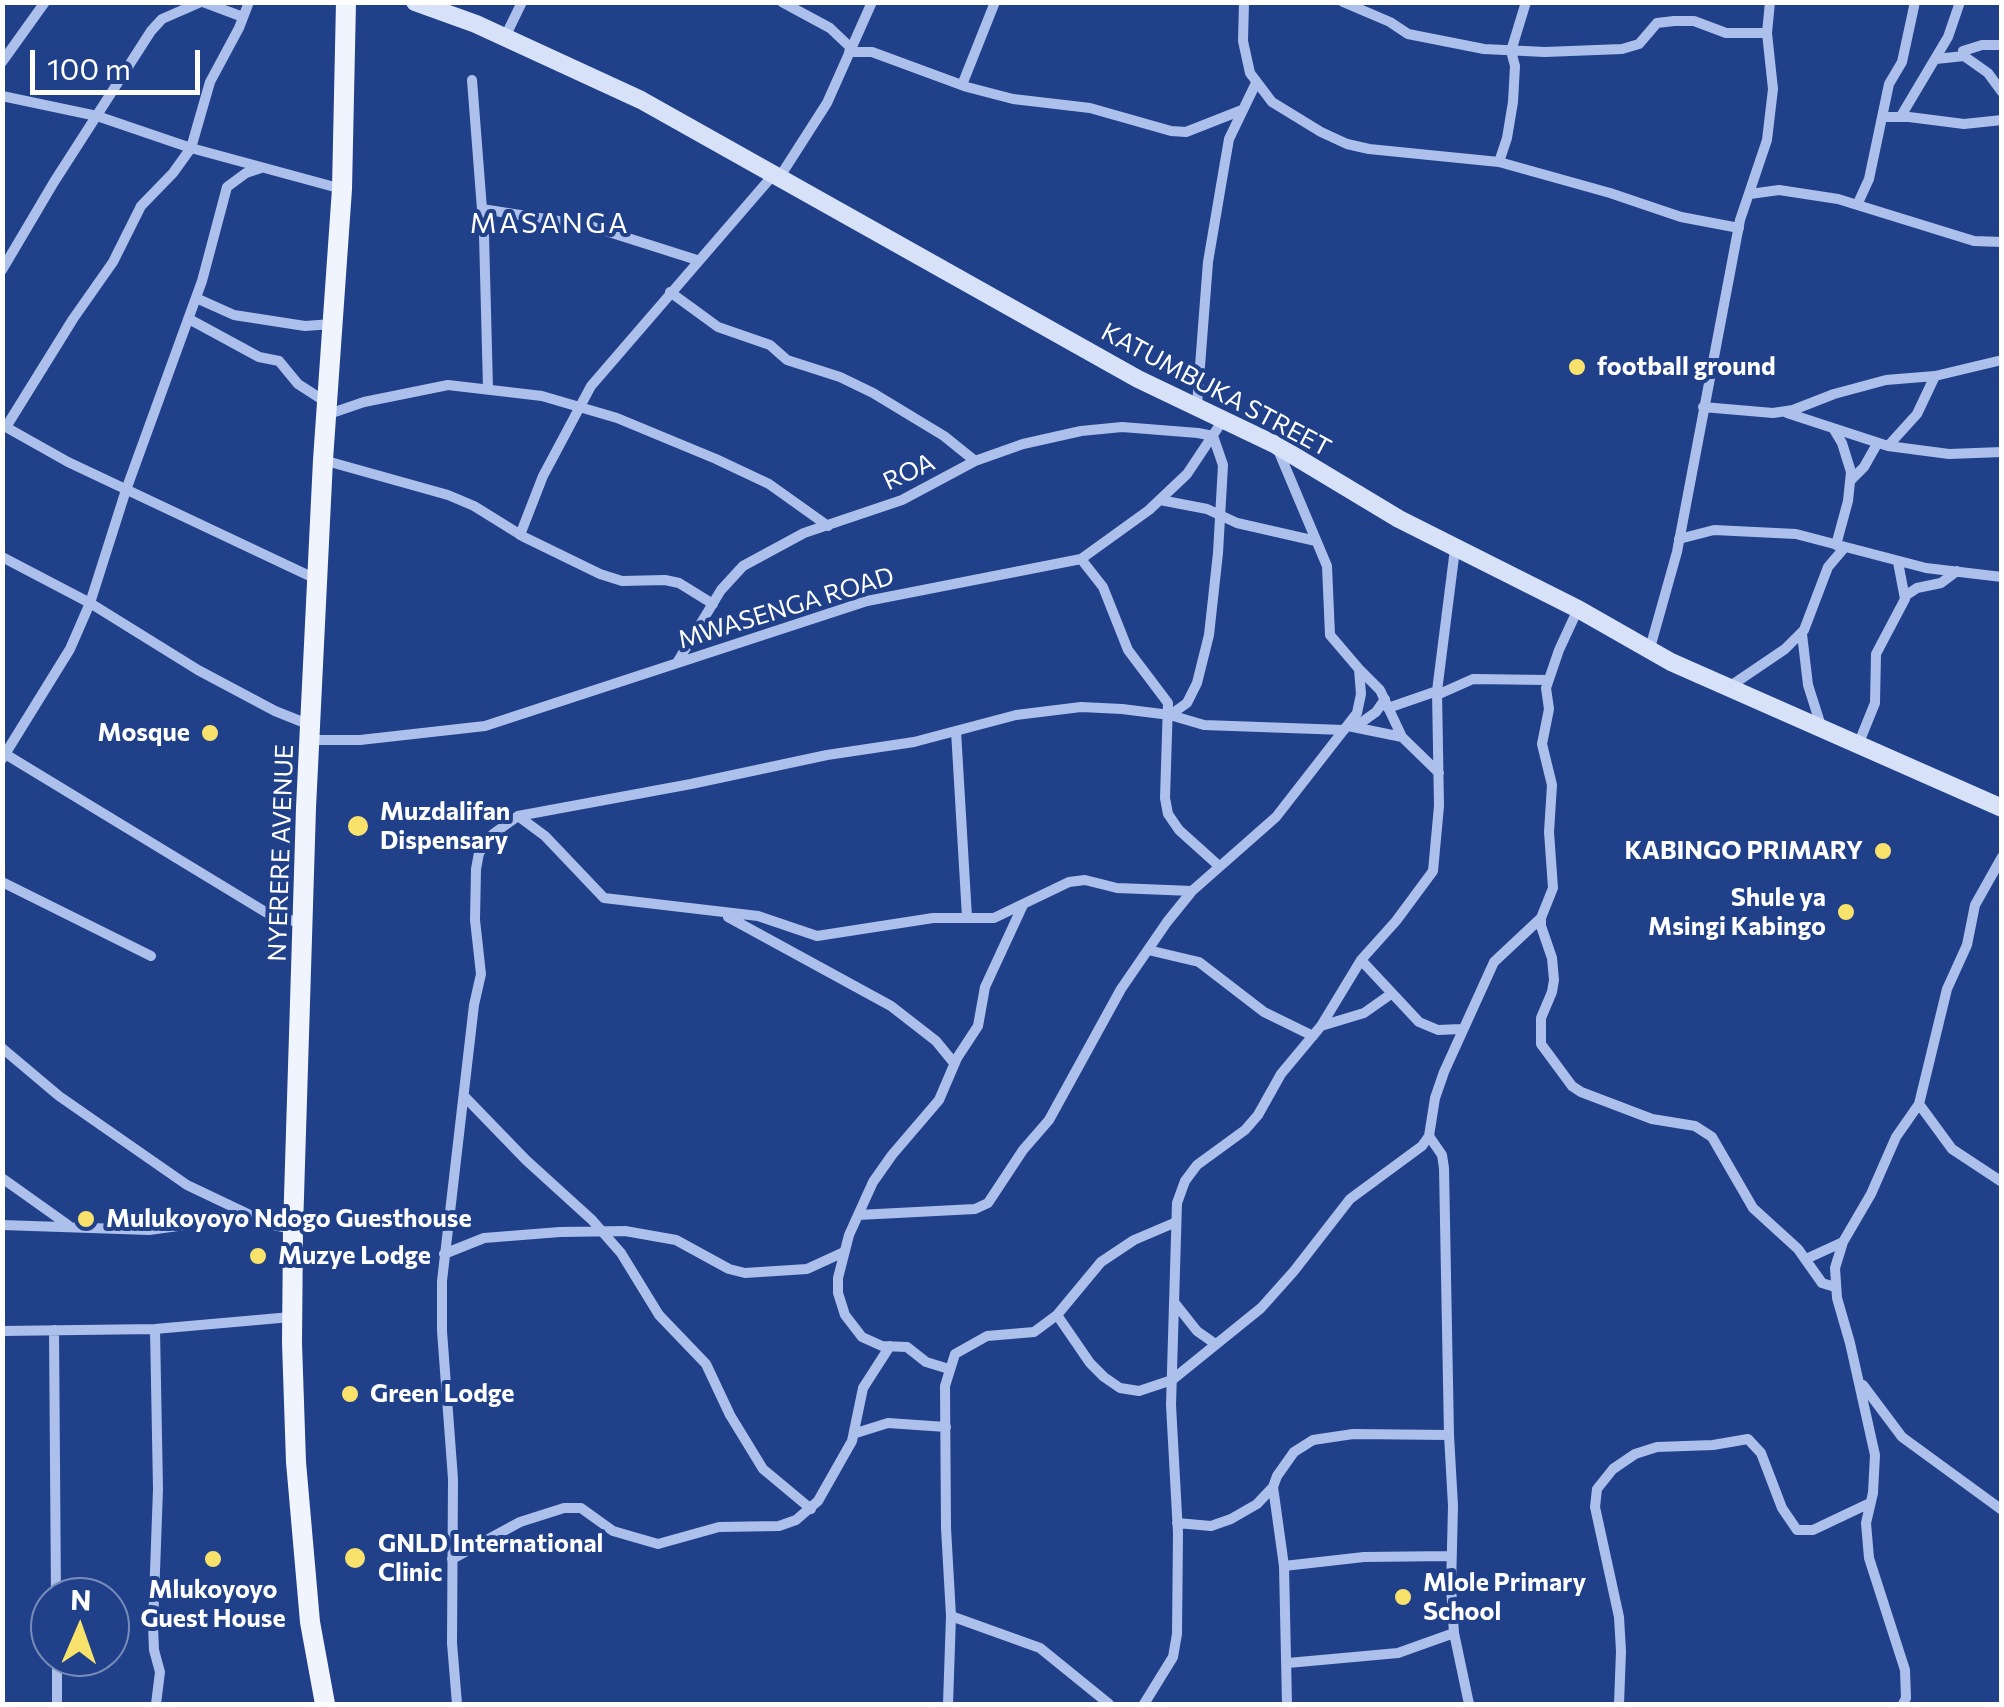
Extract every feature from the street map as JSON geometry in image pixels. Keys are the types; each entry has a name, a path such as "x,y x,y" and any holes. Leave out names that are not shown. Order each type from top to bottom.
{"main road":[{"name":"NYERERE AVENUE","path":"325,1704 310,1622 296,1462 293,1229 310,733 326,408 342,190 346,2"},
{"name":"KATUMBUKA STREET","path":"415,2 505,37 641,100 1138,379 1197,404 1218,428 1276,444 1399,520 1455,549 1729,687 2002,808"}],"street":[{"path":"2,62 45,2"},
{"path":"2,270 162,19 202,2 243,17"},
{"path":"248,2 210,82 191,148 141,206 114,262 4,426 126,490 317,580"},
{"path":"505,37 522,2"},
{"path":"782,2 821,22 850,50 881,54 962,85 1013,99 1090,108 1171,132 1186,132 1242,110"},
{"path":"520,535 543,476 580,406 602,373 670,292 776,176 827,103 872,2"},
{"path":"962,85 995,2"},
{"path":"1244,2 1244,57 1256,83 1272,102 1346,144 1499,162 1610,192 1681,218 1739,228"},
{"path":"1344,2 1427,40 1512,51 1622,49 1639,44 1657,23 1674,21 1694,21 1726,32 1767,33"},
{"path":"1499,162 1511,120 1515,82 1512,51 1526,2"},
{"path":"1650,648 1679,539 1739,228 1767,140 1773,69 1767,33 1770,2"},
{"path":"1858,203 1868,179 1892,75 1902,62 1915,2"},
{"path":"1901,116 1936,59 1960,2"},
{"path":"1954,22 1964,54 1988,73 2002,92"},
{"path":"1936,59 1982,46 2002,45"},
{"path":"472,80 482,209 488,388"},
{"path":"1197,404 1208,262 1229,139 1256,83"},
{"path":"2,96 97,116 191,148 342,190"},
{"path":"1882,117 1964,124 2002,120"},
{"path":"261,168 246,172 227,187 196,298 126,490 90,603 70,649 4,755 272,916 304,923"},
{"path":"1750,194 1779,190 1858,203 1974,241 2002,242"},
{"path":"482,209 590,226 698,260"},
{"path":"670,292 718,327 770,344 787,360 840,377 873,393 944,436 975,461"},
{"path":"196,298 234,315 305,326 332,324"},
{"path":"188,319 282,364 326,408 448,385 542,396 662,435 769,484 828,526"},
{"path":"1782,412 1886,380 1935,376 2002,360"},
{"path":"1850,481 1917,414 1935,376"},
{"path":"1702,407 1782,412 1883,445 1949,454 2002,452"},
{"path":"1729,687 1785,649 1802,632 1828,567 1841,546 1850,481 1848,457 1832,427"},
{"path":"1170,715 1187,703 1198,683 1209,635 1223,465 1218,428"},
{"name":"ROA","path":"677,662 721,590 743,566 776,546 902,500 975,461 1024,444 1081,430 1218,428"},
{"name":"MWASENGA ROAD","path":"310,733 360,740 485,726 867,601 1081,559 1160,500 1187,474 1218,428"},
{"path":"1276,444 1327,566 1330,634 1386,704 1402,737 1439,773"},
{"path":"323,460 448,495 600,574 622,580 679,583 713,604"},
{"path":"1160,500 1207,509 1237,523 1316,541"},
{"path":"1679,539 1696,532 1740,530 1796,534 1898,562 2002,577"},
{"path":"1144,1704 1174,1652 1178,1613 1172,1380 1174,1223 1180,1191 1204,1159 1250,1124 1281,1074 1321,1026 1361,960 1396,922 1433,871 1439,773 1437,693 1455,549"},
{"path":"2,556 90,603 310,733"},
{"path":"1081,559 1102,587 1128,650 1166,697 1170,715 1165,798 1168,814 1179,830 1219,866"},
{"path":"1898,562 1905,596"},
{"path":"1858,744 1875,703 1876,654 1905,596 1917,588 1940,583 1957,571"},
{"path":"1057,1315 1090,1363 1114,1385 1150,1390 1172,1380 1260,1308 1350,1199 1414,1153 1429,1136 1435,1098 1461,1029 1494,962 1541,918 1553,888 1548,832 1552,786 1542,744 1549,709 1547,680 1578,610"},
{"path":"1802,632 1808,685 1822,728"},
{"path":"858,1215 975,1209 988,1203 1052,1115 1121,989 1192,892 1276,817 1349,728 1360,704 1359,669"},
{"path":"1349,728 1386,704 1437,693 1473,679 1547,680"},
{"path":"458,1704 452,1643 453,1479 442,1331 444,1254 481,974 474,896 479,853 502,825 518,816 827,755 914,742 1004,717 1081,707 1170,715 1204,725 1286,730 1349,728 1402,737"},
{"path":"956,731 967,917"},
{"path":"518,816 545,836 604,898 758,916 802,933 823,936 934,918 994,918 1068,882 1085,880 1118,888 1192,892"},
{"path":"1903,1704 1905,1670 1869,1558 1866,1523 1874,1454 1835,1287 1837,1256 1896,1137 1919,1104 1947,989 1967,945 1980,891 2000,862"},
{"path":"2,882 150,956"},
{"path":"948,1368 926,1362 909,1348 874,1344 862,1337 845,1315 838,1293 844,1252 879,1172 939,1100 954,1064 978,1026 984,986 1024,904"},
{"path":"722,914 891,1006 936,1041 954,1064"},
{"path":"1541,918 1554,980 1540,1018 1539,1038 1572,1086 1660,1121 1694,1126 1712,1137 1753,1208 1806,1258 1822,1282 1835,1287"},
{"path":"1148,950 1199,962 1264,1012 1313,1036"},
{"path":"1361,960 1390,994 1426,1026 1461,1029"},
{"path":"1321,1026 1364,1013 1390,994"},
{"path":"2,1048 59,1096 188,1185 269,1224 293,1229"},
{"path":"464,1096 603,1232 630,1264 659,1315 706,1364 730,1415 763,1469 811,1509"},
{"path":"1919,1104 1952,1149 2002,1180"},
{"path":"1429,1136 1442,1155 1444,1168 1454,1633 1468,1704"},
{"path":"2,1178 69,1226"},
{"path":"2,1225 149,1230 251,1216"},
{"path":"948,1704 952,1616 946,1541 948,1368 956,1354 980,1338 1034,1332 1057,1315 1101,1262 1134,1240 1174,1223"},
{"path":"444,1254 484,1238 626,1231 687,1244 729,1269 746,1273 818,1267 844,1252"},
{"path":"1806,1258 1843,1242"},
{"path":"1173,1300 1184,1317 1214,1344"},
{"path":"2,1331 155,1329 292,1317"},
{"path":"155,1329 158,1489 153,1626 160,1672 156,1704"},
{"path":"54,1330 56,1577"},
{"path":"452,1559 510,1526 553,1509 580,1508 613,1530 658,1544 718,1526 779,1526 811,1509 856,1433 862,1388 890,1346"},
{"path":"1859,1380 1902,1437 2002,1510"},
{"path":"856,1433 888,1423 946,1427"},
{"path":"1178,1523 1205,1526 1248,1510 1274,1486 1294,1452 1314,1440 1354,1434 1448,1435"},
{"path":"1618,1704 1622,1650 1619,1617 1596,1507 1597,1489 1613,1469 1635,1454 1657,1446 1712,1445 1740,1438 1752,1442 1761,1453 1782,1508 1797,1530 1814,1530 1870,1504"},
{"path":"1274,1486 1284,1566 1287,1704"},
{"path":"1284,1566 1364,1557 1451,1556"},
{"path":"952,1616 1040,1648 1109,1704"},
{"path":"1288,1663 1398,1653 1454,1633"},
{"path":"57,1677 57,1704"}],"place":[{"name":"football ground","path":"1577,367"},
{"name":"Mosque","path":"210,733"},
{"name":"Muzdalifan Dispensary","path":"358,826"},
{"name":"KABINGO PRIMARY","path":"1883,851"},
{"name":"Shule ya Msingi Kabingo","path":"1846,912"},
{"name":"Mulukoyoyo Ndogo Guesthouse","path":"86,1219"},
{"name":"Muzye Lodge","path":"258,1256"},
{"name":"Green Lodge","path":"350,1394"},
{"name":"GNLD International Clinic","path":"355,1558"},
{"name":"Mlukoyoyo Guest House","path":"213,1559"},
{"name":"Mlole Primary School","path":"1403,1597"}],"district":[{"name":"MASANGA","path":"550,224"}]}
